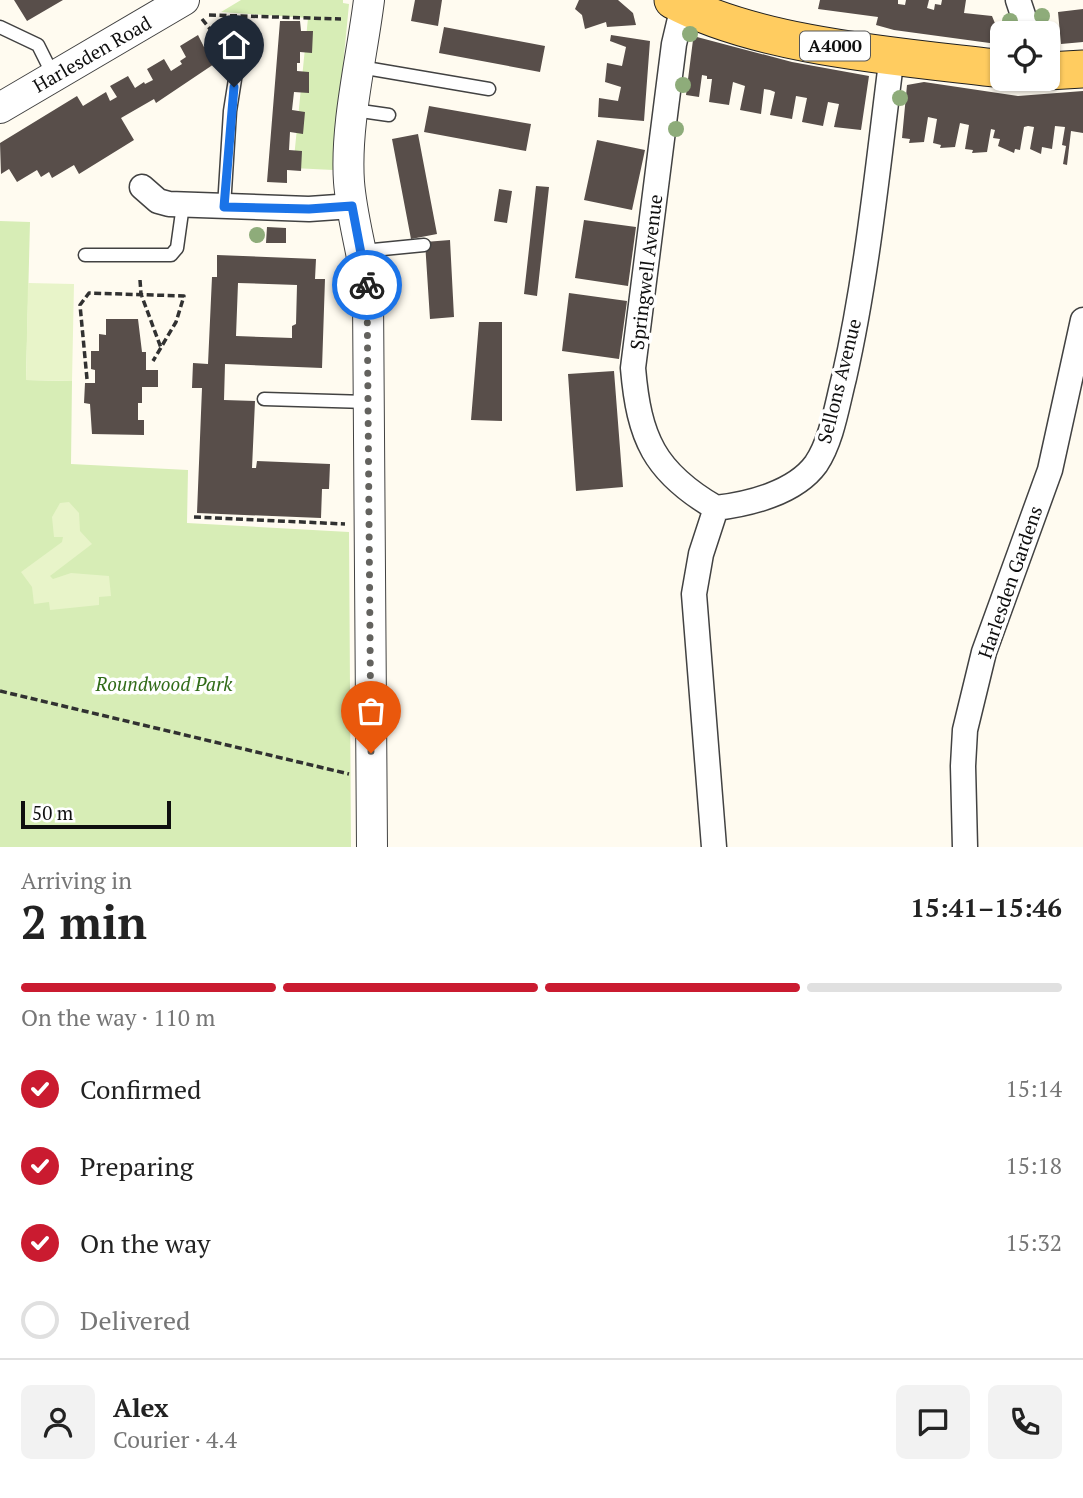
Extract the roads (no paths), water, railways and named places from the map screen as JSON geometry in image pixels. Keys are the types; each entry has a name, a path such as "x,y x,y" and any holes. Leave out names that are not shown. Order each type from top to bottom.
{"main road":[{"name":"A4000","path":"678,3 737,26 783,37 990,67"},
{"path":"1060,70 1083,69"}],"street":[{"path":"369,0 349,155 352,206 363,251 368,298 372,847"},
{"path":"1018,0 1025,21"},
{"name":"Springwell Avenue","path":"678,3 633,368 636,402 647,444 665,471 687,492 716,508"},
{"name":"Harlesden Road","path":"0,108 54,77 199,11"},
{"name":"Sellons Avenue","path":"716,508 744,505 790,485 815,466 826,444 854,328 892,55"},
{"path":"142,187 158,201 183,205 318,209 352,206"},
{"name":"Harlesden Gardens","path":"964,847 965,730 984,652 1050,470 1083,320"},
{"path":"714,847 694,594 701,554 716,508"}],"lane":[{"path":"0,27 38,44 54,77"},
{"path":"224,207 230,111 239,59"},
{"path":"360,67 489,89"},
{"path":"354,110 389,116"},
{"path":"85,255 171,255 177,248 183,205"},
{"path":"363,251 424,245"},
{"path":"264,399 367,402"}],"park label":[{"name":"Roundwood Park","path":"164,684"}]}
